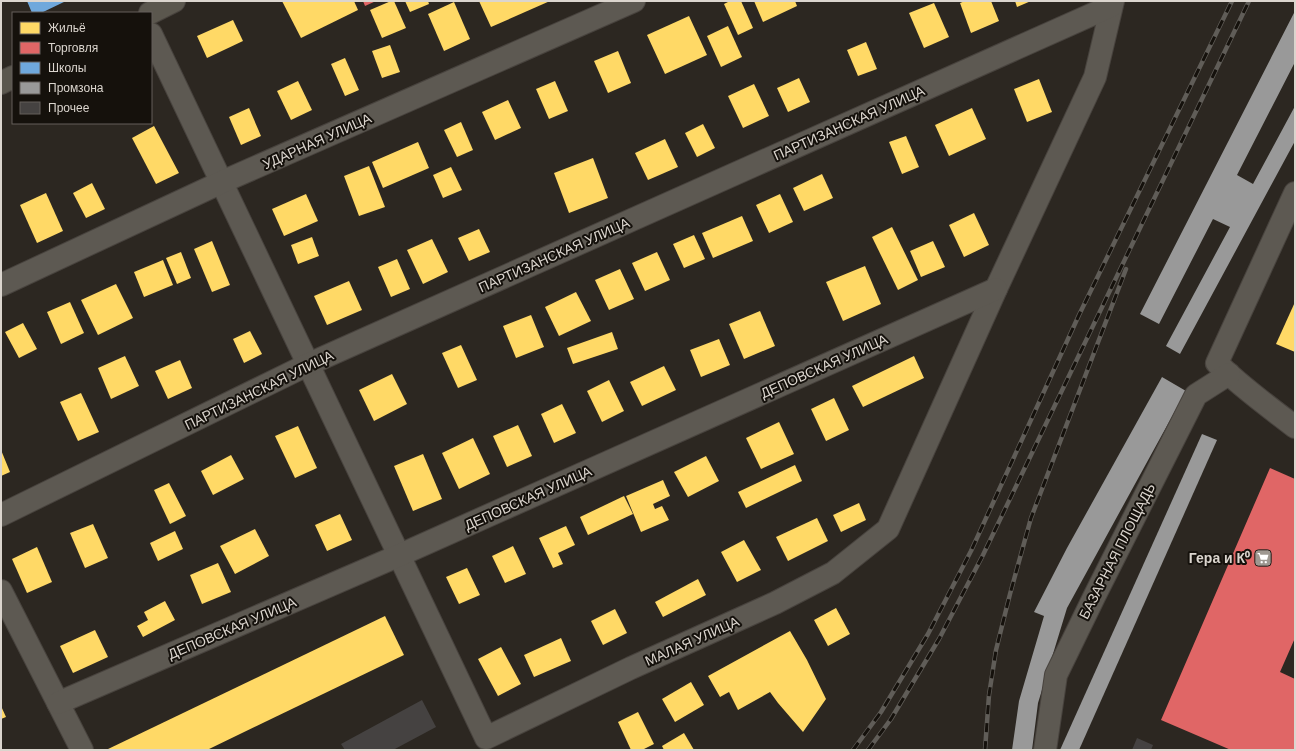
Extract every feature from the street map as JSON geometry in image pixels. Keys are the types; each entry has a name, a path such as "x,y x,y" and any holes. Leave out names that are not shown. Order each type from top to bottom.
{"main road":[{"path":"152,12 174,1"},
{"path":"1,83 12,78"}],"street":[{"name":"УДАРНАЯ УЛИЦА","path":"1,285 596,9 634,1"},
{"path":"996,289 1095,77 1112,4"},
{"name":"ПАРТИЗАНСКАЯ УЛИЦА","path":"1,515 309,364 1112,4"},
{"path":"152,36 400,555"},
{"path":"1295,193 1217,363 1295,427"},
{"name":"МАЛАЯ УЛИЦА","path":"400,555 486,738 631,668 775,603 833,574 888,529 996,289"},
{"name":"ДЕПОВСКАЯ УЛИЦА","path":"58,703 400,555 996,289"},
{"name":"БАЗАРНАЯ ПЛОЩАДЬ","path":"1045,750 1056,675 1085,615 1196,395 1229,374"},
{"path":"1,591 82,750"}],"building: Жильё":[{"path":"282,1 354,1 358,10 301,38"},
{"path":"394,1 406,28 382,38 370,10"},
{"path":"405,1 428,1 429,4 410,12"},
{"path":"479,1 550,1 491,27"},
{"path":"730,1 741,1 753,28 738,35 724,4"},
{"path":"754,1 795,1 797,6 763,22"},
{"path":"965,1 991,1 999,21 971,33 960,3"},
{"path":"1015,1 1031,1 1017,7"},
{"path":"454,2 470,39 444,51 428,14"},
{"path":"934,3 949,37 924,48 909,13"},
{"path":"689,16 707,55 665,74 647,35"},
{"path":"233,20 243,41 207,58 197,36"},
{"path":"728,26 742,57 721,67 707,36"},
{"path":"866,42 877,69 858,76 847,50"},
{"path":"390,45 400,72 382,78 372,51"},
{"path":"618,51 631,83 608,93 594,61"},
{"path":"345,58 359,90 345,96 331,64"},
{"path":"799,78 810,102 788,112 777,88"},
{"path":"1039,79 1052,112 1027,122 1014,89"},
{"path":"298,81 312,110 291,120 277,91"},
{"path":"555,81 568,111 549,119 536,89"},
{"path":"754,84 769,116 743,128 728,96"},
{"path":"508,100 521,128 495,140 482,112"},
{"path":"249,108 261,136 241,145 229,117"},
{"path":"972,108 986,139 949,156 935,125"},
{"path":"461,122 473,150 457,157 444,130"},
{"path":"703,124 715,148 697,157 685,133"},
{"path":"154,126 179,173 156,184 132,138"},
{"path":"906,136 919,167 902,174 889,142"},
{"path":"665,139 678,167 648,180 635,153"},
{"path":"418,142 429,168 383,188 372,162"},
{"path":"593,158 608,198 569,213 554,173"},
{"path":"369,166 385,207 359,216 344,176"},
{"path":"451,167 462,190 443,198 433,175"},
{"path":"822,174 833,198 804,211 793,188"},
{"path":"92,183 105,209 86,218 73,193"},
{"path":"46,193 63,231 37,243 20,205"},
{"path":"306,194 318,221 284,236 272,209"},
{"path":"780,194 793,222 769,233 756,205"},
{"path":"974,213 989,245 964,257 949,225"},
{"path":"742,216 753,241 713,258 702,233"},
{"path":"892,227 918,280 898,290 872,237"},
{"path":"479,229 490,252 469,261 458,238"},
{"path":"694,235 705,259 684,268 673,244"},
{"path":"312,237 319,256 298,264 291,245"},
{"path":"432,239 448,272 423,284 407,250"},
{"path":"212,241 230,285 212,292 194,249"},
{"path":"933,241 945,267 921,277 910,251"},
{"path":"181,252 191,278 177,284 166,258"},
{"path":"657,252 670,280 645,291 632,263"},
{"path":"397,259 410,289 391,297 378,267"},
{"path":"163,260 173,285 144,297 134,272"},
{"path":"865,266 881,304 843,321 826,282"},
{"path":"620,269 634,299 609,310 595,280"},
{"path":"349,281 362,310 327,325 314,296"},
{"path":"116,284 133,318 98,335 81,300"},
{"path":"576,292 591,321 559,336 545,307"},
{"path":"70,302 84,333 61,344 47,312"},
{"path":"1295,302 1295,352 1276,344"},
{"path":"760,311 775,346 744,359 729,324"},
{"path":"531,315 544,347 516,358 503,326"},
{"path":"23,323 37,349 19,358 5,332"},
{"path":"250,331 262,354 244,363 233,339"},
{"path":"612,332 618,349 573,364 567,348"},
{"path":"719,339 730,365 701,377 690,350"},
{"path":"461,345 477,380 458,388 442,353"},
{"path":"125,356 139,386 111,399 98,368"},
{"path":"914,356 924,378 863,407 852,386"},
{"path":"180,360 192,388 168,399 155,371"},
{"path":"664,366 676,390 642,406 630,382"},
{"path":"392,374 407,404 374,421 359,390"},
{"path":"609,380 624,411 602,422 587,391"},
{"path":"81,393 99,432 78,441 60,402"},
{"path":"834,398 849,430 826,441 811,409"},
{"path":"562,404 576,433 554,443 541,414"},
{"path":"779,422 794,454 761,469 746,438"},
{"path":"518,425 532,456 507,467 493,436"},
{"path":"298,426 317,468 295,478 275,436"},
{"path":"473,438 490,474 459,489 442,453"},
{"path":"1,450 10,472 1,476"},
{"path":"423,454 442,499 413,511 394,466"},
{"path":"231,455 244,479 213,495 201,471"},
{"path":"706,456 719,481 688,497 674,472"},
{"path":"795,465 802,481 746,508 738,492"},
{"path":"663,480 670,496 653,504 655,509 662,506 669,520 641,532 626,496"},
{"path":"169,483 186,516 170,524 154,490"},
{"path":"624,496 633,514 588,535 580,517"},
{"path":"859,503 866,520 841,532 833,515"},
{"path":"340,514 352,540 327,551 315,525"},
{"path":"817,518 828,541 788,561 776,537"},
{"path":"93,524 108,558 85,568 70,533"},
{"path":"566,526 575,545 558,553 563,564 553,568 539,538"},
{"path":"255,529 269,556 235,574 220,546"},
{"path":"175,531 183,549 158,561 150,543"},
{"path":"744,540 761,570 737,582 721,552"},
{"path":"513,546 526,574 505,583 492,556"},
{"path":"37,547 52,582 27,593 12,559"},
{"path":"218,563 231,592 202,604 190,575"},
{"path":"467,568 480,595 459,604 446,577"},
{"path":"698,579 706,595 663,617 655,602"},
{"path":"165,601 175,620 143,637 137,626 148,620 144,612"},
{"path":"836,608 850,634 828,646 814,620"},
{"path":"615,609 627,633 603,645 591,621"},
{"path":"385,616 404,655 207,750 106,750"},
{"path":"95,630 108,657 73,673 60,646"},
{"path":"790,631 807,660 826,699 803,732 770,692 738,710 729,692 720,697 708,676"},
{"path":"561,638 571,661 534,677 524,655"},
{"path":"501,647 521,684 498,696 478,659"},
{"path":"691,682 704,705 675,722 662,699"},
{"path":"1,706 6,717 1,719"},
{"path":"638,712 654,744 642,750 631,750 618,722"},
{"path":"684,733 694,750 664,750 662,746"}],"building: Торговля":[{"path":"363,1 376,1 365,6"},
{"name":"Гера и К⁰","path":"1270,468 1295,479 1295,638 1280,672 1295,679 1295,750 1231,750 1161,720"}],"building: Школы":[{"path":"27,1 66,1 43,12 32,12"}],"building: Промзона":[{"path":"1295,11 1295,62 1237,175 1253,184 1295,106 1295,141 1180,354 1166,346 1230,227 1213,219 1159,324 1140,314"},
{"path":"1162,377 1186,391 1067,608 1038,703 1032,750 1012,750 1019,701 1044,616 1034,612 1067,548"},
{"path":"1202,434 1217,440 1079,750 1060,750"}],"building: Прочее":[{"path":"422,700 436,727 393,750 345,750 341,744"},
{"path":"1137,738 1153,745 1151,750 1132,750"}],"railway":[{"path":"853,750 881,712 928,634 971,551 1079,315 1232,1"},
{"path":"868,750 891,719 939,639 983,555 1249,1"},
{"path":"985,750 989,695 996,650 1031,518 1126,269"}],"place":[{"name":"Гера и К⁰","path":"1263,558"}]}
